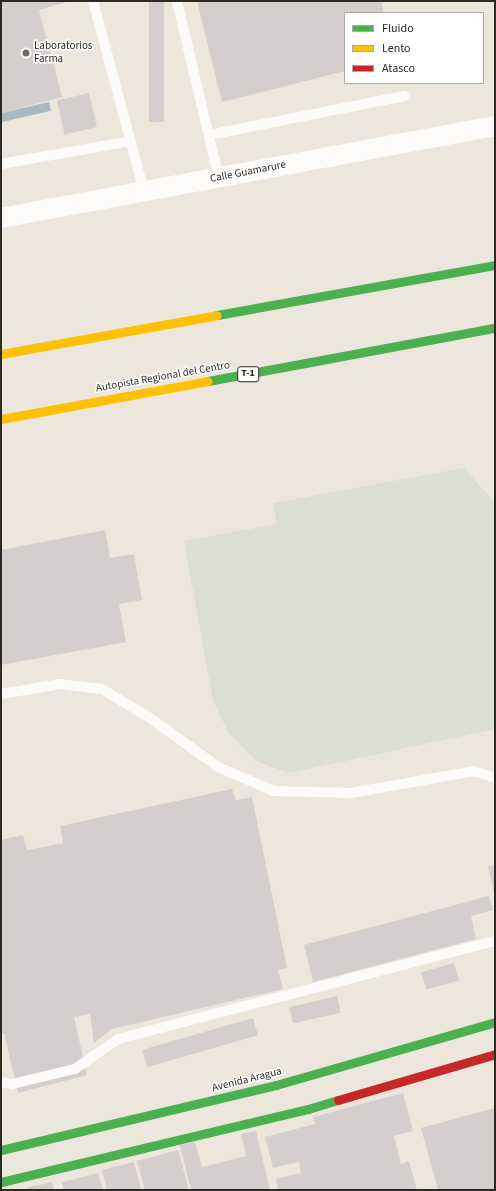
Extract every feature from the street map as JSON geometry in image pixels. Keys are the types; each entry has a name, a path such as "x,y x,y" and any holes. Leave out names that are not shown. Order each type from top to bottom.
{"main road":[{"path":"1,354 495,265"},
{"name":"Autopista Regional del Centro","path":"1,419 495,328"},
{"name":"Avenida Aragua","path":"1,1150 276,1085 495,1022"},
{"path":"1,1182 308,1109 495,1054"}],"street":[{"name":"Calle Guamarure","path":"1,218 495,126"}],"lane":[{"path":"93,1 144,192"},
{"path":"177,1 219,178"},
{"path":"209,135 404,96"},
{"path":"1,164 131,141"},
{"path":"1,694 60,684 102,689 150,718 218,767 274,791 351,793 474,771 495,778"},
{"path":"1,1082 12,1084 75,1069 118,1039 495,941"}],"green space":[{"path":"464,468 492,499 495,513 495,729 289,773 256,761 228,732 213,700 184,541 277,524 273,503"}],"water":[{"path":"49,102 51,111 2,122 1,113"}],"building":[{"name":"Laboratorios Farma","path":"1,1 70,1 39,10 62,97 1,113"},
{"path":"149,1 164,1 164,122 149,122"},
{"path":"197,1 381,1 384,12 344,12 344,71 222,102"},
{"path":"89,93 97,127 65,135 57,100"},
{"path":"105,530 110,558 134,554 142,600 119,604 126,642 1,665 1,550"},
{"path":"232,789 236,800 252,797 287,968 278,970 283,989 112,1029 94,1043 90,1014 74,1017 87,1075 18,1093 4,1033 1,1034 1,840 23,835 27,850 63,843 60,826"},
{"path":"495,865 495,893 494,893 488,866"},
{"path":"489,896 493,910 471,916 476,939 313,982 304,945"},
{"path":"454,963 459,980 426,990 421,972"},
{"path":"337,996 341,1013 293,1024 289,1007"},
{"path":"253,1018 258,1035 147,1067 142,1050"},
{"path":"403,1093 413,1131 394,1136 401,1164 409,1161 417,1190 278,1190 276,1179 301,1173 299,1162 273,1168 265,1137 315,1124 313,1117"},
{"path":"495,1108 495,1190 438,1190 421,1128"},
{"path":"256,1131 270,1190 191,1190 180,1145 195,1142 202,1167 246,1156 241,1134"},
{"path":"178,1150 189,1190 145,1190 137,1161"},
{"path":"134,1162 141,1190 107,1190 102,1170"},
{"path":"98,1173 103,1190 64,1190 62,1182"},
{"path":"52,1182 54,1190 27,1190 26,1188"}],"traffic: fast":[{"path":"217,315 495,265"},
{"path":"208,381 495,328"},
{"path":"1,1150 276,1085 495,1022"},
{"path":"1,1182 308,1109 338,1100"}],"traffic: slow":[{"path":"1,354 217,315"},
{"path":"1,419 208,381"}],"traffic: jam":[{"path":"338,1100 495,1054"}],"place":[{"name":"Laboratorios Farma","path":"26,53"}]}
